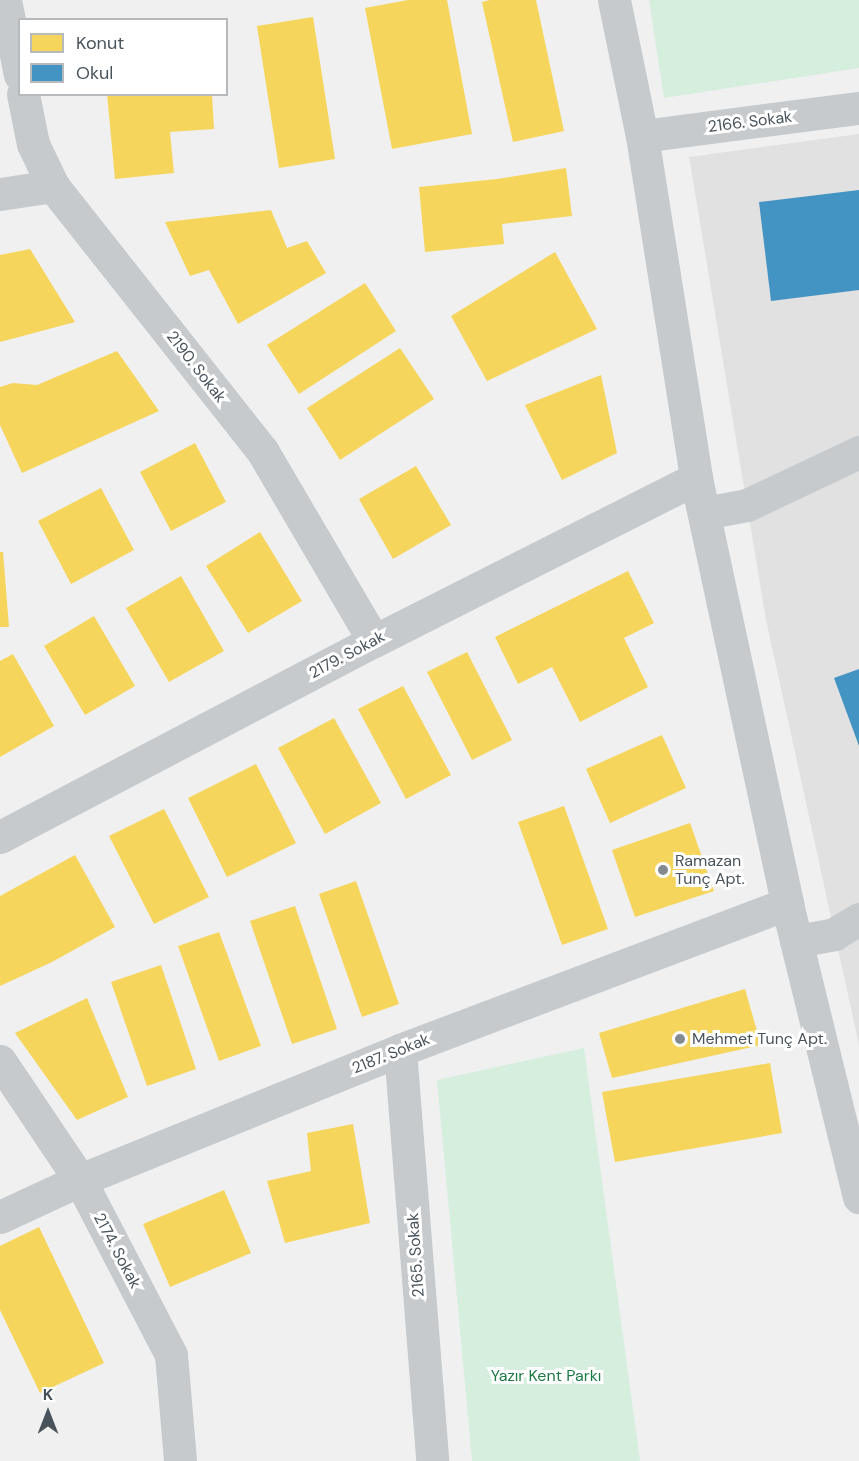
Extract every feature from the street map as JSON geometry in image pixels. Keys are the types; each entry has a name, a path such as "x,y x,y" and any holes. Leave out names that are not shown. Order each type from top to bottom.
{"street":[{"path":"5,0 18,65"},
{"path":"614,0 642,136 696,478 787,904 859,1197"},
{"name":"2190. Sokak","path":"24,96 33,144 53,186 263,452 374,641"},
{"name":"2166. Sokak","path":"642,136 859,108"},
{"path":"0,195 53,186"},
{"path":"704,513 747,505 859,452"},
{"name":"2179. Sokak","path":"0,837 374,641 696,478"},
{"name":"2187. Sokak","path":"0,1217 80,1180 400,1050 787,904"},
{"path":"796,941 834,934 859,919"},
{"name":"2165. Sokak","path":"400,1050 432,1461"},
{"name":"2174. Sokak","path":"0,1061 80,1180 171,1355 180,1461"}],"shaded area":[{"path":"859,134 859,1045 766,620 689,157"}],"green space":[{"path":"649,0 859,0 859,68 664,98"},
{"name":"Yazır Kent Parkı","path":"584,1048 640,1461 472,1461 437,1080"}],"building: Konut":[{"path":"408,0 447,0 472,134 392,149 365,8"},
{"path":"536,0 564,131 513,142 482,2"},
{"path":"313,17 335,159 279,168 257,26"},
{"path":"107,96 212,96 214,129 170,132 174,173 115,179"},
{"path":"566,168 572,216 502,224 504,244 425,252 419,187 497,179"},
{"path":"271,210 287,248 307,241 326,273 238,324 209,270 190,276 165,222"},
{"path":"30,249 75,322 0,342 0,255"},
{"path":"555,252 597,329 487,381 451,316"},
{"path":"365,283 396,331 299,394 267,345"},
{"path":"400,348 434,399 340,460 307,408"},
{"path":"117,351 159,411 22,473 0,425 0,387 13,383 37,385"},
{"path":"601,375 617,453 562,480 525,405"},
{"path":"195,443 226,502 171,531 140,472"},
{"path":"416,466 451,525 393,559 359,499"},
{"path":"101,488 134,550 71,584 38,521"},
{"path":"260,532 302,601 248,633 206,566"},
{"path":"0,552 3,552 9,627 0,627"},
{"path":"628,571 654,623 624,638 648,687 580,722 552,667 518,684 495,637"},
{"path":"181,576 224,651 169,682 126,608"},
{"path":"94,616 135,686 85,715 44,646"},
{"path":"467,652 512,740 472,760 427,672"},
{"path":"13,654 54,726 0,757 0,661"},
{"path":"403,686 451,775 406,799 358,709"},
{"path":"334,718 381,803 325,834 278,748"},
{"path":"662,735 686,788 610,823 586,769"},
{"path":"256,764 296,843 227,877 188,798"},
{"path":"564,806 608,929 562,945 518,822"},
{"path":"164,809 209,897 154,924 109,836"},
{"name":"Ramazan Tunç Apt.","path":"690,823 714,891 635,917 612,850"},
{"path":"75,855 115,927 52,962 0,986 0,896"},
{"path":"356,881 399,1004 362,1017 319,894"},
{"path":"295,906 337,1029 292,1044 250,921"},
{"path":"219,932 261,1046 219,1061 178,946"},
{"path":"161,965 196,1069 147,1086 111,982"},
{"name":"Mehmet Tunç Apt.","path":"745,989 761,1045 612,1078 599,1033"},
{"path":"87,998 128,1097 77,1120 15,1033"},
{"path":"770,1063 782,1133 615,1162 602,1092"},
{"path":"353,1124 370,1223 285,1243 267,1181 311,1171 307,1133"},
{"path":"224,1190 251,1253 170,1287 143,1224"},
{"path":"39,1227 104,1363 40,1393 0,1310 0,1246"}],"building: Okul":[{"path":"859,190 859,290 771,301 759,202"},
{"path":"859,669 859,746 834,678"}],"place":[{"name":"Ramazan Tunç Apt.","path":"663,870"},
{"name":"Mehmet Tunç Apt.","path":"680,1039"}]}
